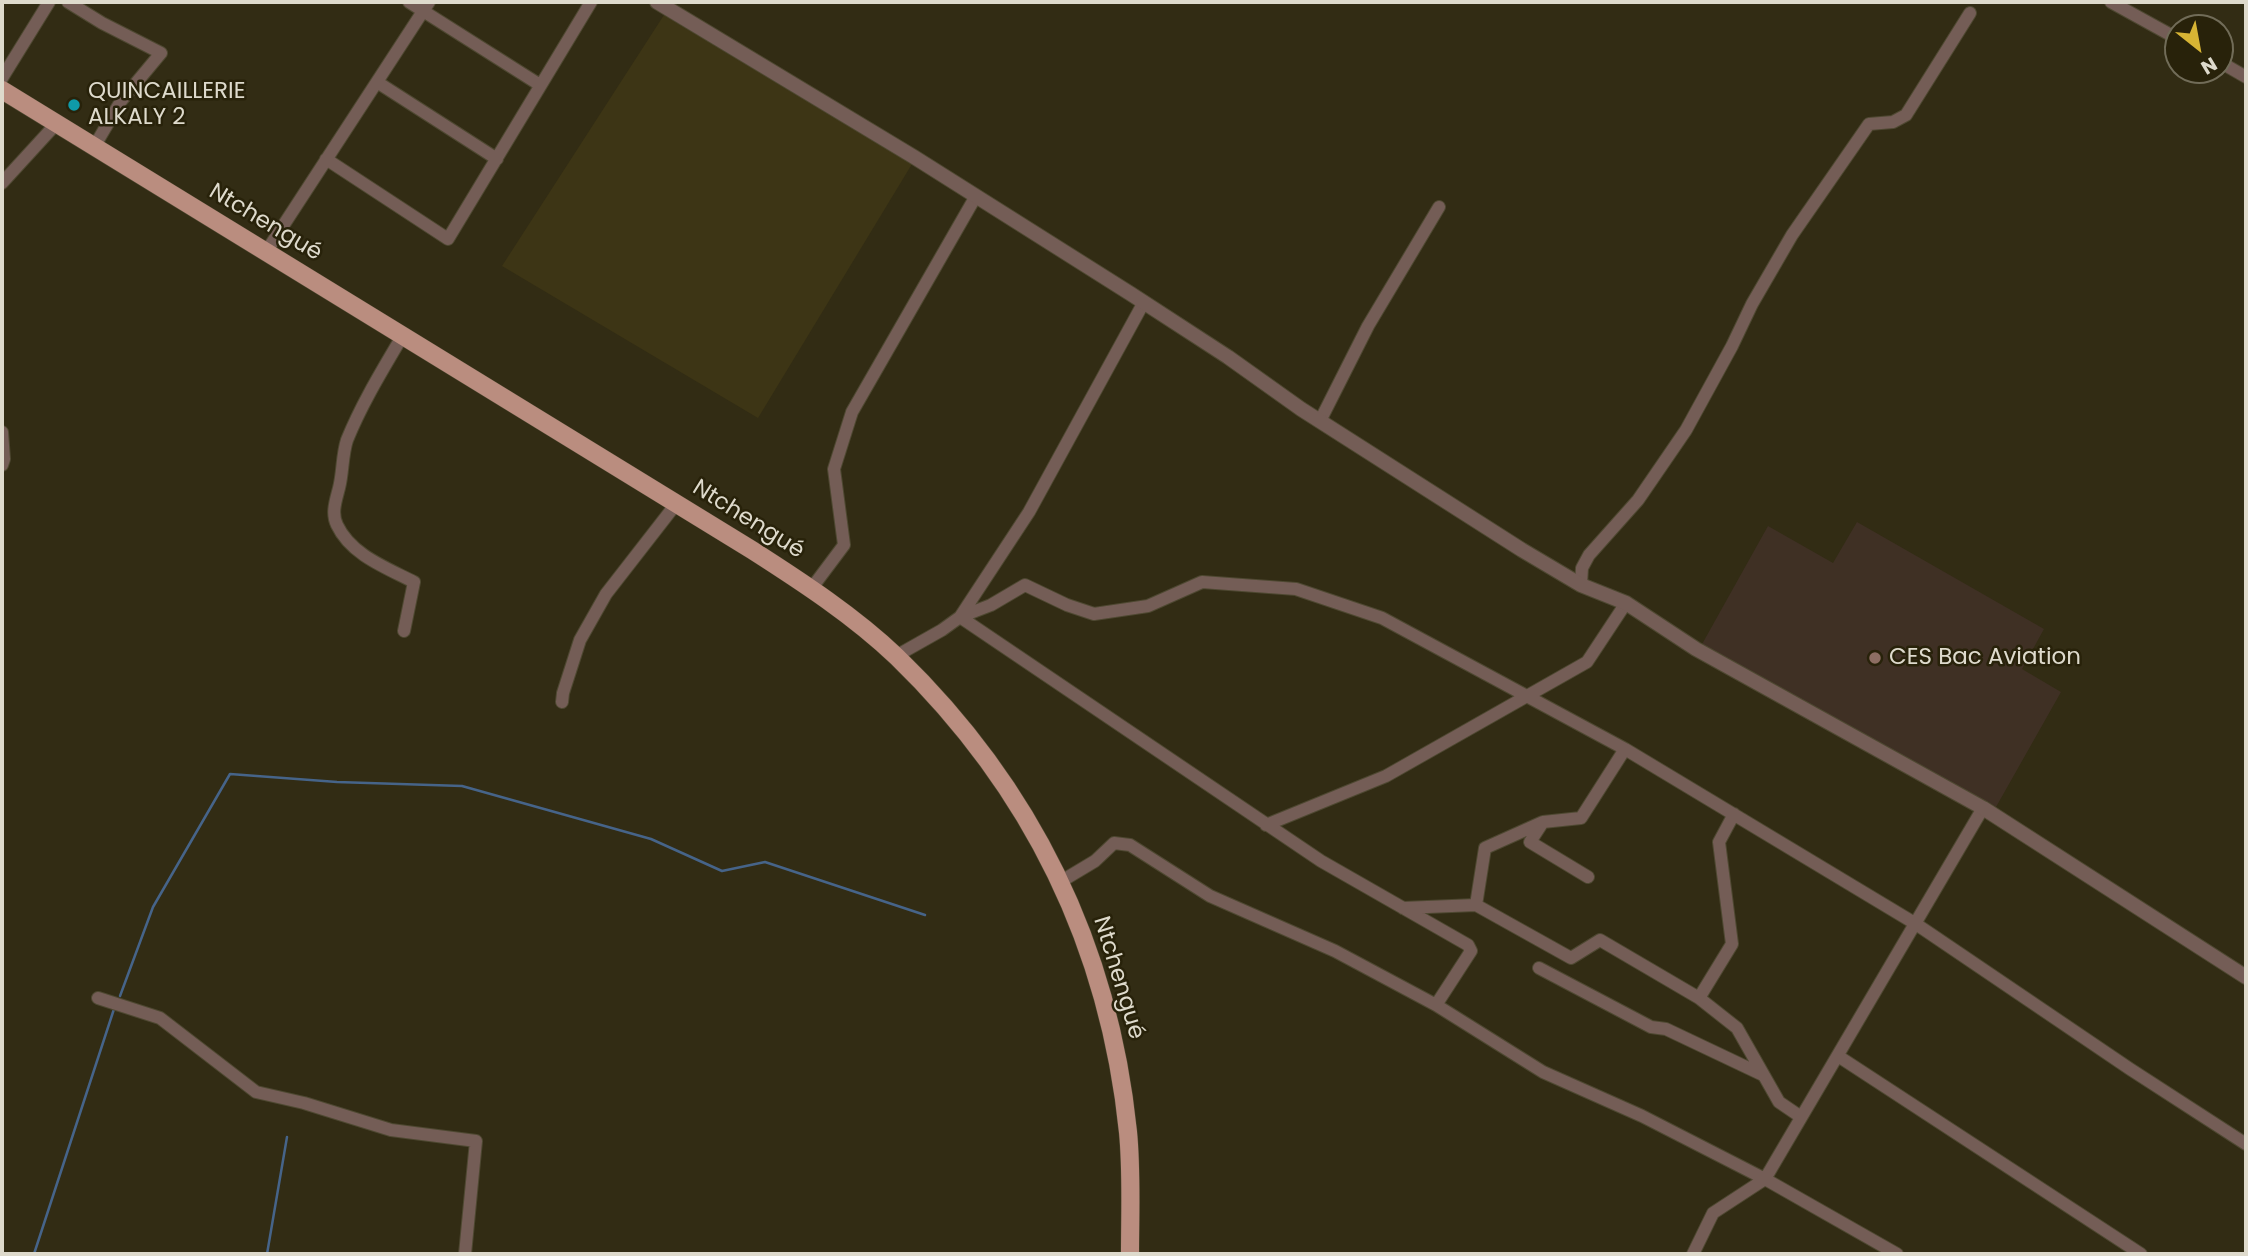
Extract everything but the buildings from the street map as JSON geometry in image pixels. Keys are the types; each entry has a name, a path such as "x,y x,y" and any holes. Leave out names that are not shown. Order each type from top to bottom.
{"main road":[{"name":"Ntchengué","path":"2,90 811,589 895,656 950,713 987,757 1021,808 1060,882 1093,967 1113,1036 1128,1134 1130,1254"}],"street":[{"path":"2,78 49,2"},
{"path":"68,2 161,53 121,101 94,147"},
{"path":"409,2 426,7 540,85"},
{"path":"326,159 448,239 591,2"},
{"path":"657,2 976,196 1144,302 1320,421 1521,550 1581,585 1626,603 1696,649 1983,808 2246,977"},
{"path":"2111,2 2164,31"},
{"path":"266,252 426,7"},
{"path":"1581,585 1582,568 1589,555 1638,500 1686,430 1728,355 1752,304 1792,235 1869,124 1893,122 1906,116 1970,13"},
{"path":"377,82 497,159"},
{"path":"2,183 56,124"},
{"path":"811,589 844,545 834,469 852,412 976,196"},
{"path":"1320,421 1368,326 1439,207"},
{"path":"960,617 1029,512 1144,302"},
{"path":"403,335 363,405 346,442 334,510 337,526 359,551 414,582 404,631"},
{"path":"2,432 2,465"},
{"path":"562,702 580,640 606,594 676,504"},
{"path":"895,656 960,617 991,605 1025,585 1067,605 1094,614 1148,606 1202,582 1296,589 1382,618 1626,749 1916,924 2246,1144"},
{"path":"1266,825 1385,776 1587,662 1626,603"},
{"path":"960,617 1321,861 1468,945 1471,951 1436,1005"},
{"path":"1476,905 1485,848 1543,822 1581,818 1626,749"},
{"path":"1693,1254 1713,1213 1765,1179 1983,808"},
{"path":"1699,998 1732,944 1719,842 1734,814"},
{"path":"1543,822 1531,842 1588,877"},
{"path":"1060,882 1095,861 1114,843 1130,845 1210,896 1335,951 1436,1005 1543,1072 1642,1116 1765,1179 1880,1249 1897,1254"},
{"path":"1403,908 1476,905 1571,958 1600,940 1699,998 1737,1028 1779,1101 1801,1117"},
{"path":"1539,968 1651,1027 1666,1030 1763,1075"},
{"path":"98,998 160,1018 256,1093 304,1103 391,1130 476,1141 465,1254"},
{"path":"1838,1056 2141,1254"}],"shaded area":[{"path":"664,15 912,164 758,418 502,266"},
{"name":"CES Bac Aviation","path":"1857,522 2044,629 2022,669 2061,692 1996,807 1701,646 1768,526 1833,563"}],"waterway":[{"path":"120,996 153,907 230,774 337,782 462,786 651,839 722,871 765,862 925,915"},
{"path":"34,1254 114,1009"},
{"path":"267,1254 287,1137"}],"place":[{"name":"QUINCAILLERIE ALKALY 2","path":"74,105"},
{"name":"CES Bac Aviation","path":"1875,658"}]}
